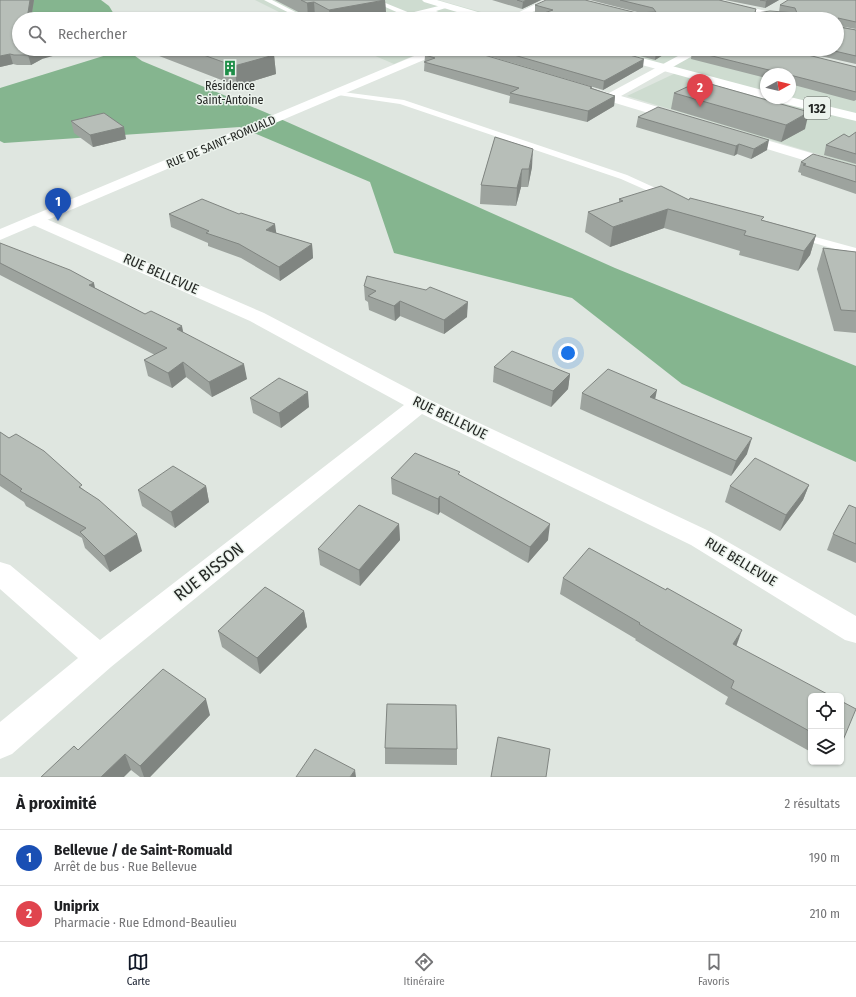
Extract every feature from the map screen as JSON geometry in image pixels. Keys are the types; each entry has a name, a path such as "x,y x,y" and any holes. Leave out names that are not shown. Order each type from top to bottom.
{"street":[{"path":"427,0 467,12"},
{"path":"525,12 552,0"},
{"path":"705,0 757,12"},
{"path":"769,12 778,7"},
{"name":"RUE DE SAINT-ROMUALD","path":"0,235 425,56"},
{"path":"620,56 760,93"},
{"path":"610,98 686,56"},
{"path":"571,86 692,122"},
{"name":"132","path":"796,103 856,117"},
{"path":"729,133 856,171"},
{"name":"RUE BELLEVUE","path":"37,220 257,316 420,404 700,538 856,631"},
{"name":"RUE BISSON","path":"0,743 100,658 420,404"},
{"path":"0,573 100,658"}],"lane":[{"path":"267,0 292,12"},
{"path":"373,0 402,12"},
{"path":"425,12 447,6"},
{"path":"338,93 401,102 624,177 679,200"},
{"path":"786,231 856,252"}],"shaded area":[{"path":"255,0 438,0 481,12 279,12"},
{"path":"375,56 413,56 394,64"},
{"path":"470,56 612,56 560,81"},
{"path":"624,56 723,56 771,68 760,68 760,104 796,104 796,74 856,89 856,166 627,96 680,71"}],"green space":[{"path":"0,0 101,0 109,6 113,12 15,12 0,7"},
{"path":"103,56 135,56 142,61 267,113 615,268 856,366 856,462 682,384 572,298 394,253 370,182 240,127 4,143 0,141 0,88"}],"building":[{"path":"0,0 30,0 28,12 12,12 12,54 0,56"},
{"path":"301,0 385,0 329,10 314,2 307,3"},
{"path":"546,0 585,0 633,12 547,12 553,10 535,5"},
{"path":"620,0 719,0 756,9 755,12 656,12 653,8"},
{"path":"788,0 856,0 856,22 844,19 844,12 797,12 795,8 780,5"},
{"path":"844,28 856,30 856,56 844,53"},
{"path":"206,56 270,56 234,66"},
{"path":"428,56 488,56 592,87 590,88 615,96 588,111 510,93 519,88 424,62 435,58"},
{"path":"517,56 633,56 644,59 604,81"},
{"path":"712,56 812,56 856,67 856,92 796,77 796,68 761,68"},
{"path":"700,81 760,98 760,104 781,104 809,112 786,125 674,93"},
{"path":"658,107 769,140 754,149 739,144 736,146 638,117"},
{"path":"104,113 124,127 90,135 71,121"},
{"path":"856,132 856,154 826,145 844,134 849,137"},
{"path":"495,137 533,149 529,169 522,169 517,188 481,185"},
{"path":"813,154 856,166 856,182 803,165 806,164 801,162"},
{"path":"661,186 689,200 690,198 764,217 761,220 816,235 804,251 744,235 746,231 668,209 613,227 588,212 623,201 619,199"},
{"path":"202,199 239,214 241,213 275,224 266,230 312,244 279,267 239,244 206,233 209,231 169,214"},
{"path":"0,243 70,270 94,283 89,285 145,314 151,311 182,326 177,329 244,364 209,382 183,362 168,373 144,360 167,348 0,263"},
{"path":"823,248 856,252 856,311 841,310"},
{"path":"367,276 426,290 430,287 468,302 444,320 400,301 394,306 368,296 376,291 364,286"},
{"path":"512,351 570,374 553,391 494,367"},
{"path":"608,369 657,390 650,397 752,438 736,461 582,393"},
{"path":"279,378 308,392 279,413 250,398"},
{"path":"0,432 9,438 16,434 44,451 82,485 79,487 99,500 137,534 104,556 80,532 86,528 20,491 22,489 0,474"},
{"path":"415,453 460,472 458,474 550,524 530,547 440,496 438,499 391,478"},
{"path":"755,458 809,485 786,515 730,486"},
{"path":"173,466 206,486 171,512 138,490"},
{"path":"359,505 399,524 359,570 318,549"},
{"path":"849,505 856,508 856,544 833,534"},
{"path":"589,548 666,590 667,588 742,630 733,644 825,693 808,693 808,730 731,688 734,681 563,578"},
{"path":"265,587 304,611 257,658 218,631"},
{"path":"163,669 206,699 140,766 125,754 101,777 41,777 74,746 78,750"},
{"path":"844,703 856,709 844,738"},
{"path":"387,704 456,705 457,749 385,748"},
{"path":"498,737 550,749 546,777 491,777"},
{"path":"315,749 355,770 350,777 296,777"}],"place":[{"name":"Résidence Saint-Antoine","path":"230,68"},
{"name":"Uniprix","path":"700,107"},
{"name":"Bellevue / de Saint-Romuald","path":"58,221"}]}
